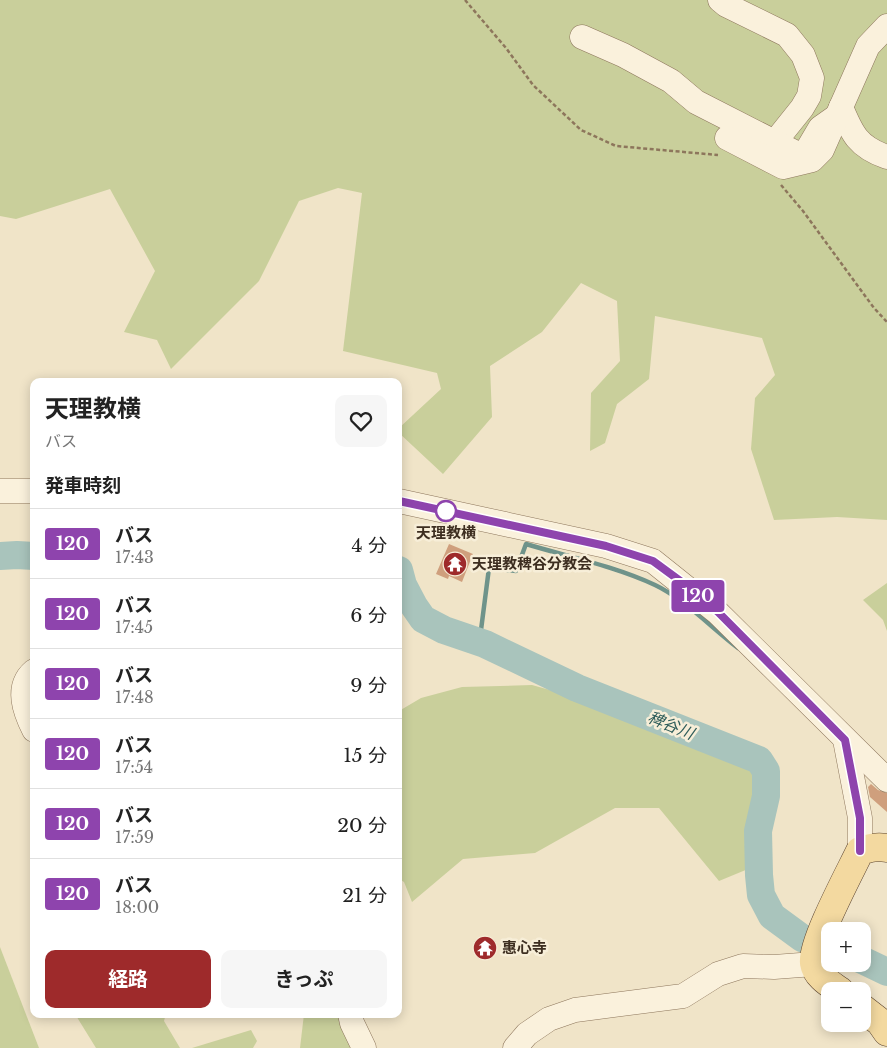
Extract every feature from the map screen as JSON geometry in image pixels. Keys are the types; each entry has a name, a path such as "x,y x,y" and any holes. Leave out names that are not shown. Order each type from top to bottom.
{"main road":[{"path":"827,982 824,980 817,948 860,851 871,848 887,848"},
{"path":"871,1015 880,1022 887,1032"}],"street":[{"path":"720,0 726,5 787,35 803,55 812,78 809,96 802,108 774,143"},
{"path":"722,147 782,167 812,160 822,150 868,46 887,26"},
{"path":"582,37 671,81 696,102 798,154 806,150 820,128 836,115"},
{"path":"802,108 836,115 865,148 887,157"},
{"path":"0,491 30,491"},
{"path":"402,502 606,546 653,561 718,612 887,780"},
{"path":"30,674 22,697 26,715 30,722"},
{"path":"845,740 860,818 860,851"},
{"path":"515,1048 527,1034 549,1019 575,1010 683,996 718,974 743,966 774,967 817,948"},
{"path":"351,1018 364,1048"}],"path":[{"path":"465,0 506,48 533,85 581,130 616,146 722,147"},
{"path":"779,183 803,211 874,308 887,322"}],"green space":[{"path":"0,0 887,0 887,520 837,517 774,520 751,449 755,398 775,375 762,338 655,316 649,379 617,404 605,443 590,451 591,393 620,361 617,301 581,283 542,332 490,366 492,417 443,474 402,436 402,425 441,389 437,373 343,351 362,193 338,188 299,201 259,281 171,369 157,340 124,332 155,271 110,189 16,219 0,216"},
{"path":"887,583 887,631 883,620 863,600"},
{"path":"532,685 575,697 681,736 748,756 760,803 748,869 719,881 659,808 615,808 535,853 463,859 412,902 402,881 402,709 421,698 462,687"},
{"path":"0,947 39,1048 0,1048"},
{"path":"77,1018 165,1018 164,1021 180,1048 96,1048"},
{"path":"304,1018 346,1018 358,1048 300,1048"},
{"path":"251,1030 257,1041 253,1048 192,1048"}],"building":[{"name":"天理教稗谷分教会","path":"449,544 473,554 462,582 449,576 448,579 436,574"},
{"path":"871,784 878,790 887,793 887,812 870,797 868,787"}],"waterway":[{"path":"476,641 481,630 489,568 516,571 526,544 608,567 655,585 687,606 738,648"},
{"name":"稗谷川","path":"0,556 30,556"},
{"name":"稗谷川","path":"402,581 414,606 423,619 444,630 485,644 577,688 759,760 766,771 766,796 758,831 761,895 772,916 802,938 821,945"},
{"name":"稗谷川","path":"871,964 887,972"}],"bus line":[{"name":"120","path":"402,502 606,546 653,561 683,583 718,612 845,740 860,818 860,851"}],"place":[{"name":"天理教横","path":"446,511"},
{"name":"天理教稗谷分教会","path":"455,564"},
{"name":"惠心寺","path":"485,948"}]}
